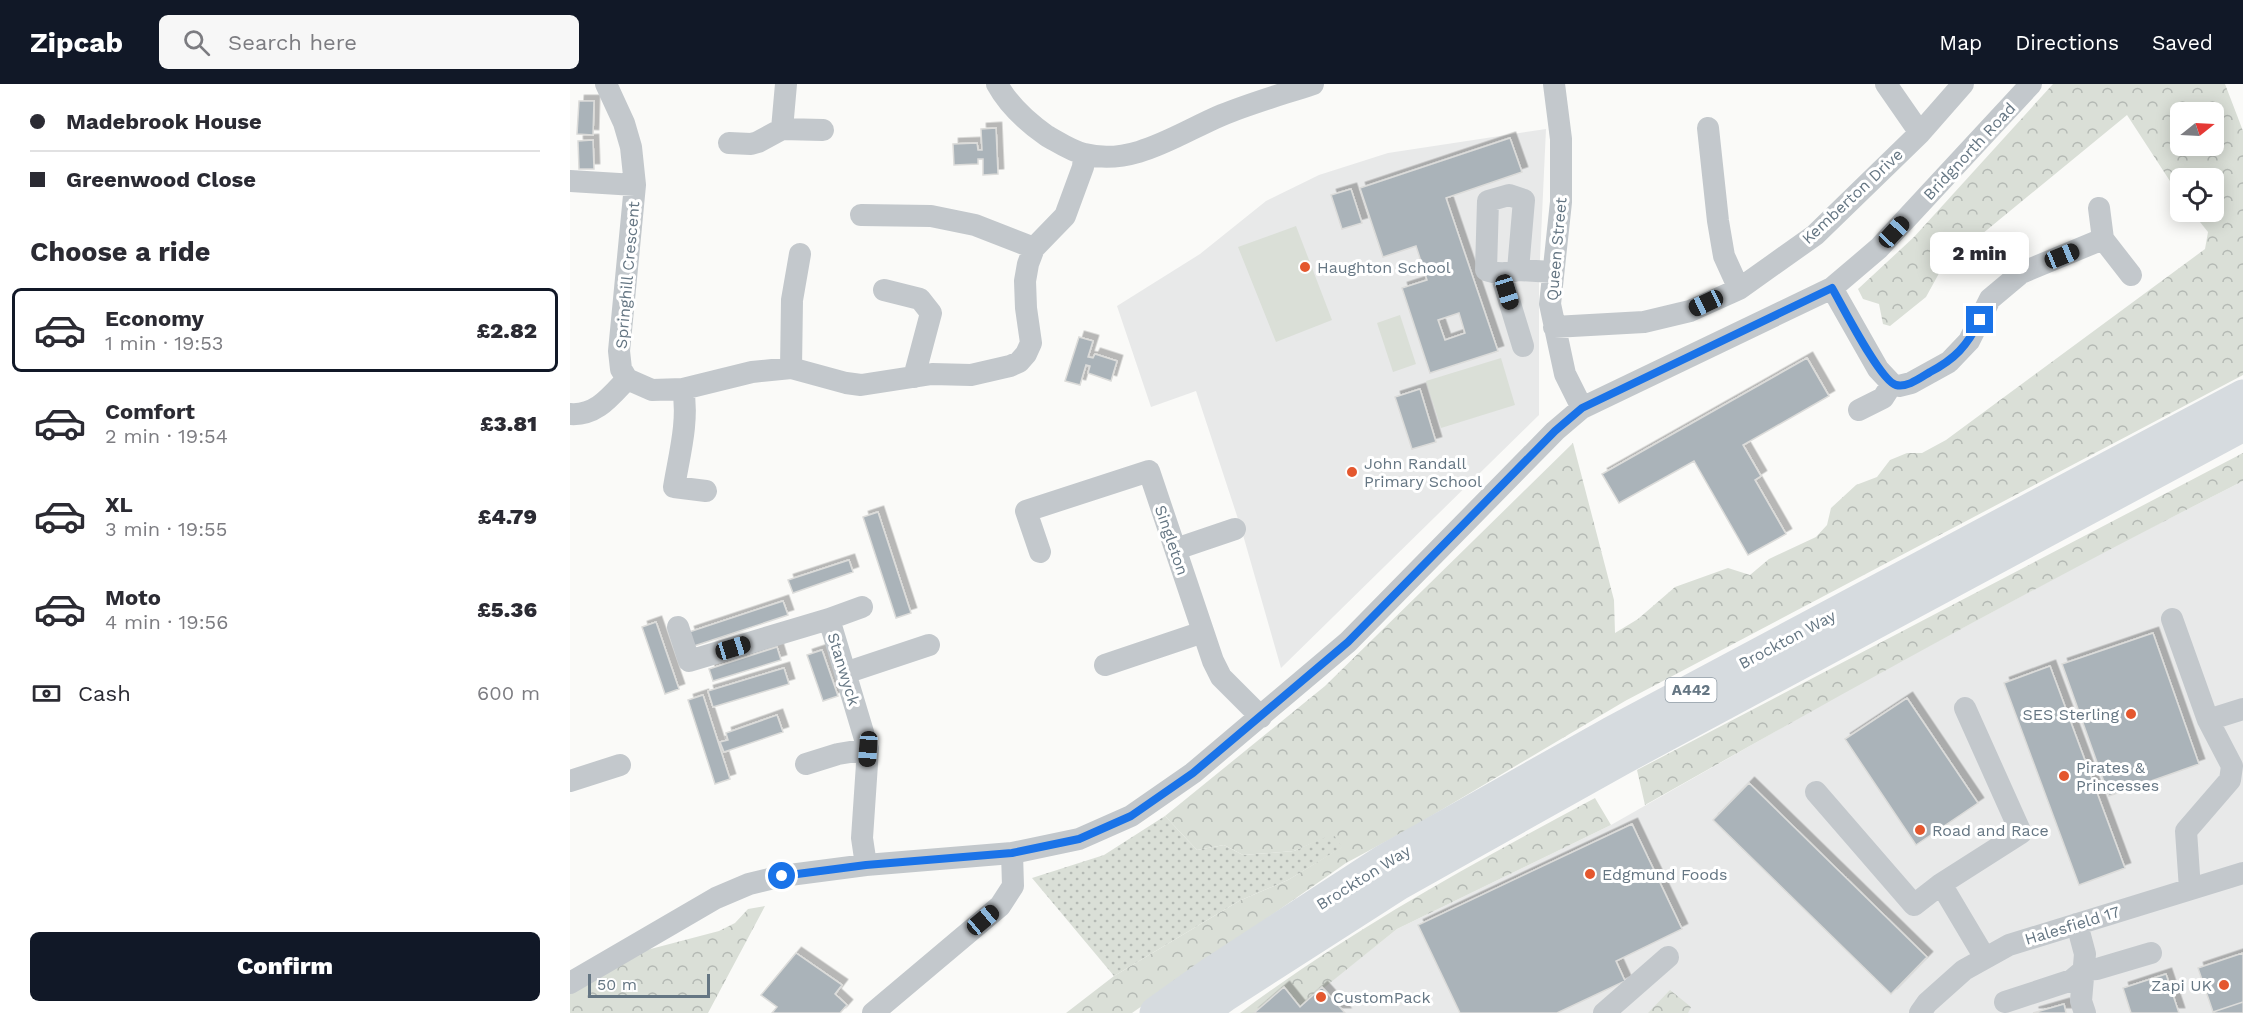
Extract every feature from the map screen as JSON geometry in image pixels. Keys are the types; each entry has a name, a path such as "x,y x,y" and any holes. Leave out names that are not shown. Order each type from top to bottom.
{"highway":[{"name":"Brockton Way","path":"1156,1013 1212,973 1384,861 1621,728 2243,396"},
{"name":"Brockton Way","path":"1201,1013 1225,995 1398,884 1621,759 2243,425"}],"street":[{"name":"Springhill Crescent","path":"606,84 624,123 631,147 635,185 620,351 621,369 627,380"},
{"path":"782,129 786,84"},
{"path":"997,84 1019,114 1039,130 1084,155 1106,156 1157,146 1223,115 1313,84"},
{"name":"Queen Street","path":"1554,84 1562,139 1561,202 1550,304 1565,374 1582,408"},
{"path":"1886,84 1920,133"},
{"name":"Kemberton Drive","path":"1554,327 1644,322 1690,311 1739,289 1815,235 1920,133 1963,84"},
{"name":"Bridgnorth Road","path":"570,982 716,898 741,888 782,876 866,865 1012,853 1079,839 1131,816 1193,773 1348,642 1555,431 1582,408 1832,288 1879,248 2031,84"},
{"path":"1708,128 1724,256 1739,289"},
{"path":"729,143 751,144 782,129 824,130"},
{"path":"570,414 590,411 602,406 627,380 652,390 683,389 752,372 791,368 861,385 932,374 971,375 996,371 1019,362 1026,354 1030,343 1025,281 1028,264 1034,248 1065,216 1083,167 1084,155"},
{"path":"570,181 635,185"},
{"path":"1552,272 1486,270 1488,201 1509,195 1524,200 1561,202"},
{"path":"1523,346 1510,272 1524,200"},
{"path":"2099,208 2103,239 2131,275"},
{"path":"861,214 931,216 975,225 1034,248"},
{"path":"1832,288 1878,369 1892,384 1899,386 1911,383 1949,362 1970,340 1990,299 2021,273 2103,239"},
{"path":"791,368 792,300 800,254"},
{"path":"884,290 920,299 932,313 914,377"},
{"path":"1859,410 1883,398 1892,384"},
{"path":"683,389 684,428 674,487 706,491"},
{"name":"Singleton","path":"1040,552 1026,511 1149,471 1203,632 1221,677 1261,717"},
{"path":"1176,549 1235,529"},
{"path":"829,619 862,607"},
{"name":"Stanwyck","path":"678,627 689,662 829,619 868,749 862,838 866,865"},
{"path":"2172,619 2208,720 2232,766 2230,780 2187,831 2190,890"},
{"path":"1106,664 1203,632"},
{"path":"845,673 929,645"},
{"path":"1815,792 1914,905 1941,884 2021,833 1965,708"},
{"path":"2208,720 2243,709"},
{"path":"806,764 838,754 868,749"},
{"path":"570,781 621,765"},
{"path":"873,1013 1000,906 1013,885 1012,853"},
{"name":"Halesfield 17","path":"1920,1013 1927,1003 1964,970 2009,945 2243,873"},
{"path":"1941,884 1985,958"},
{"path":"2077,924 2085,954 2081,1000 2085,1013"},
{"path":"2005,1002 2072,980 2084,970 2097,969 2151,953"},
{"path":"1604,1013 1668,957"}],"shaded area":[{"path":"1546,129 1539,280 1539,415 1281,668 1241,528 1196,391 1151,407 1117,306 1200,254 1266,201 1319,175 1388,153"},
{"path":"2243,481 2243,1013 1254,1013 1284,987 1300,1006 1397,929 1611,825 1864,681 2113,547"}],"green space":[{"path":"2053,84 2225,84 2243,131 2243,375 1625,701 1411,828 1346,863 1132,1013 1066,1013 1114,976 1239,901 1288,880 1342,847 1333,834 1294,851 1243,855 1224,845 1197,850 1165,816 1325,686 1573,443 1614,600 1615,633 1638,619 1675,587 1728,568 1750,575 1769,559 1816,537 1827,525 1831,508 1856,485 1877,477 1890,460 1907,453 1922,453 1946,440 2205,249 2208,232 2200,222 2224,222 2224,168 2170,168 2170,181 2127,115 1943,266 1926,297 1890,326 1883,324 1879,304 1863,299 1858,289 1914,237"},
{"path":"1296,226 1332,320 1276,342 1238,247"},
{"path":"1400,315 1416,364 1393,372 1377,323"},
{"path":"1501,358 1515,405 1441,428 1426,381"},
{"path":"2243,453 2243,481 1942,639 1645,805 1637,770"},
{"path":"1595,798 1611,825 1397,929 1300,1007 1283,988 1254,1013 1240,1013 1325,954 1413,899"},
{"path":"1165,816 1197,850 1224,845 1243,855 1294,851 1333,833 1343,847 1288,880 1239,901 1114,976 1032,878 1104,855"},
{"path":"765,906 708,1013 570,1013 570,992 643,951 719,931 735,923 748,909"},
{"path":"1670,990 1691,1007 1688,1013 1648,1013"}],"building":[{"path":"579,101 594,101 593,135 577,134"},
{"path":"996,128 998,174 983,175 983,159 978,159 978,164 954,165 953,144 977,143 978,150 982,150 981,129"},
{"path":"1510,138 1522,172 1446,198 1498,351 1430,373 1402,288 1427,280 1416,246 1383,257 1360,188","holes":["1459,313 1465,333 1445,340 1438,320"]},
{"path":"593,140 594,169 579,169 578,141"},
{"path":"1351,189 1362,223 1342,229 1331,195"},
{"path":"1079,337 1093,341 1088,357 1093,358 1095,354 1117,361 1111,381 1088,373 1090,366 1086,365 1080,385 1065,381"},
{"path":"1807,358 1829,396 1743,445 1761,476 1755,480 1786,534 1748,555 1694,461 1619,503 1602,474"},
{"path":"1420,389 1436,442 1412,449 1395,397"},
{"path":"878,512 911,613 896,618 863,517"},
{"path":"849,560 853,572 793,593 788,580"},
{"path":"783,601 788,615 694,646 689,632"},
{"path":"656,622 679,689 665,694 642,627"},
{"name":"SES Sterling","path":"2153,633 2199,764 2109,796 2062,664"},
{"path":"777,647 781,660 713,681 709,669"},
{"path":"822,650 838,696 823,701 807,655"},
{"name":"Pirates & Princesses","path":"2050,666 2125,868 2079,885 2004,683"},
{"path":"784,668 789,684 713,707 708,691"},
{"path":"703,695 730,779 715,784 688,700"},
{"path":"1907,698 1978,803 1916,845 1845,739"},
{"path":"777,715 783,732 724,752 720,742 728,740 726,733"},
{"path":"1749,783 1927,957 1891,994 1713,820"},
{"name":"Edgmund Foods","path":"1632,824 1682,929 1616,961 1625,981 1557,1013 1460,1013 1418,925"},
{"path":"796,953 842,985 835,994 847,1005 840,1013 772,1013 777,1007 761,995"},
{"name":"Zapi UK","path":"2243,953 2243,1002 2213,1012 2198,968"},
{"path":"2166,974 2179,1013 2131,1013 2123,988"},
{"name":"CustomPack","path":"1284,987 1300,1007 1322,987 1345,1013 1254,1013"},
{"path":"2243,1002 2243,1013 2213,1012"},
{"path":"2064,1004 2066,1013 2033,1013"}],"place":[{"name":"Haughton School","path":"1305,267"},
{"name":"John Randall Primary School","path":"1352,472"},
{"name":"SES Sterling","path":"2131,714"},
{"name":"Pirates & Princesses","path":"2064,776"},
{"name":"Road and Race","path":"1920,830"},
{"name":"Edgmund Foods","path":"1590,874"},
{"name":"Zapi UK","path":"2224,985"},
{"name":"CustomPack","path":"1321,997"}],"route":[{"path":"782,876 866,865 1012,853 1079,839 1131,816 1193,773 1348,642 1555,431 1582,408 1832,288 1878,369 1892,384 1899,386 1911,383 1949,362 1970,340 1980,320"}]}
